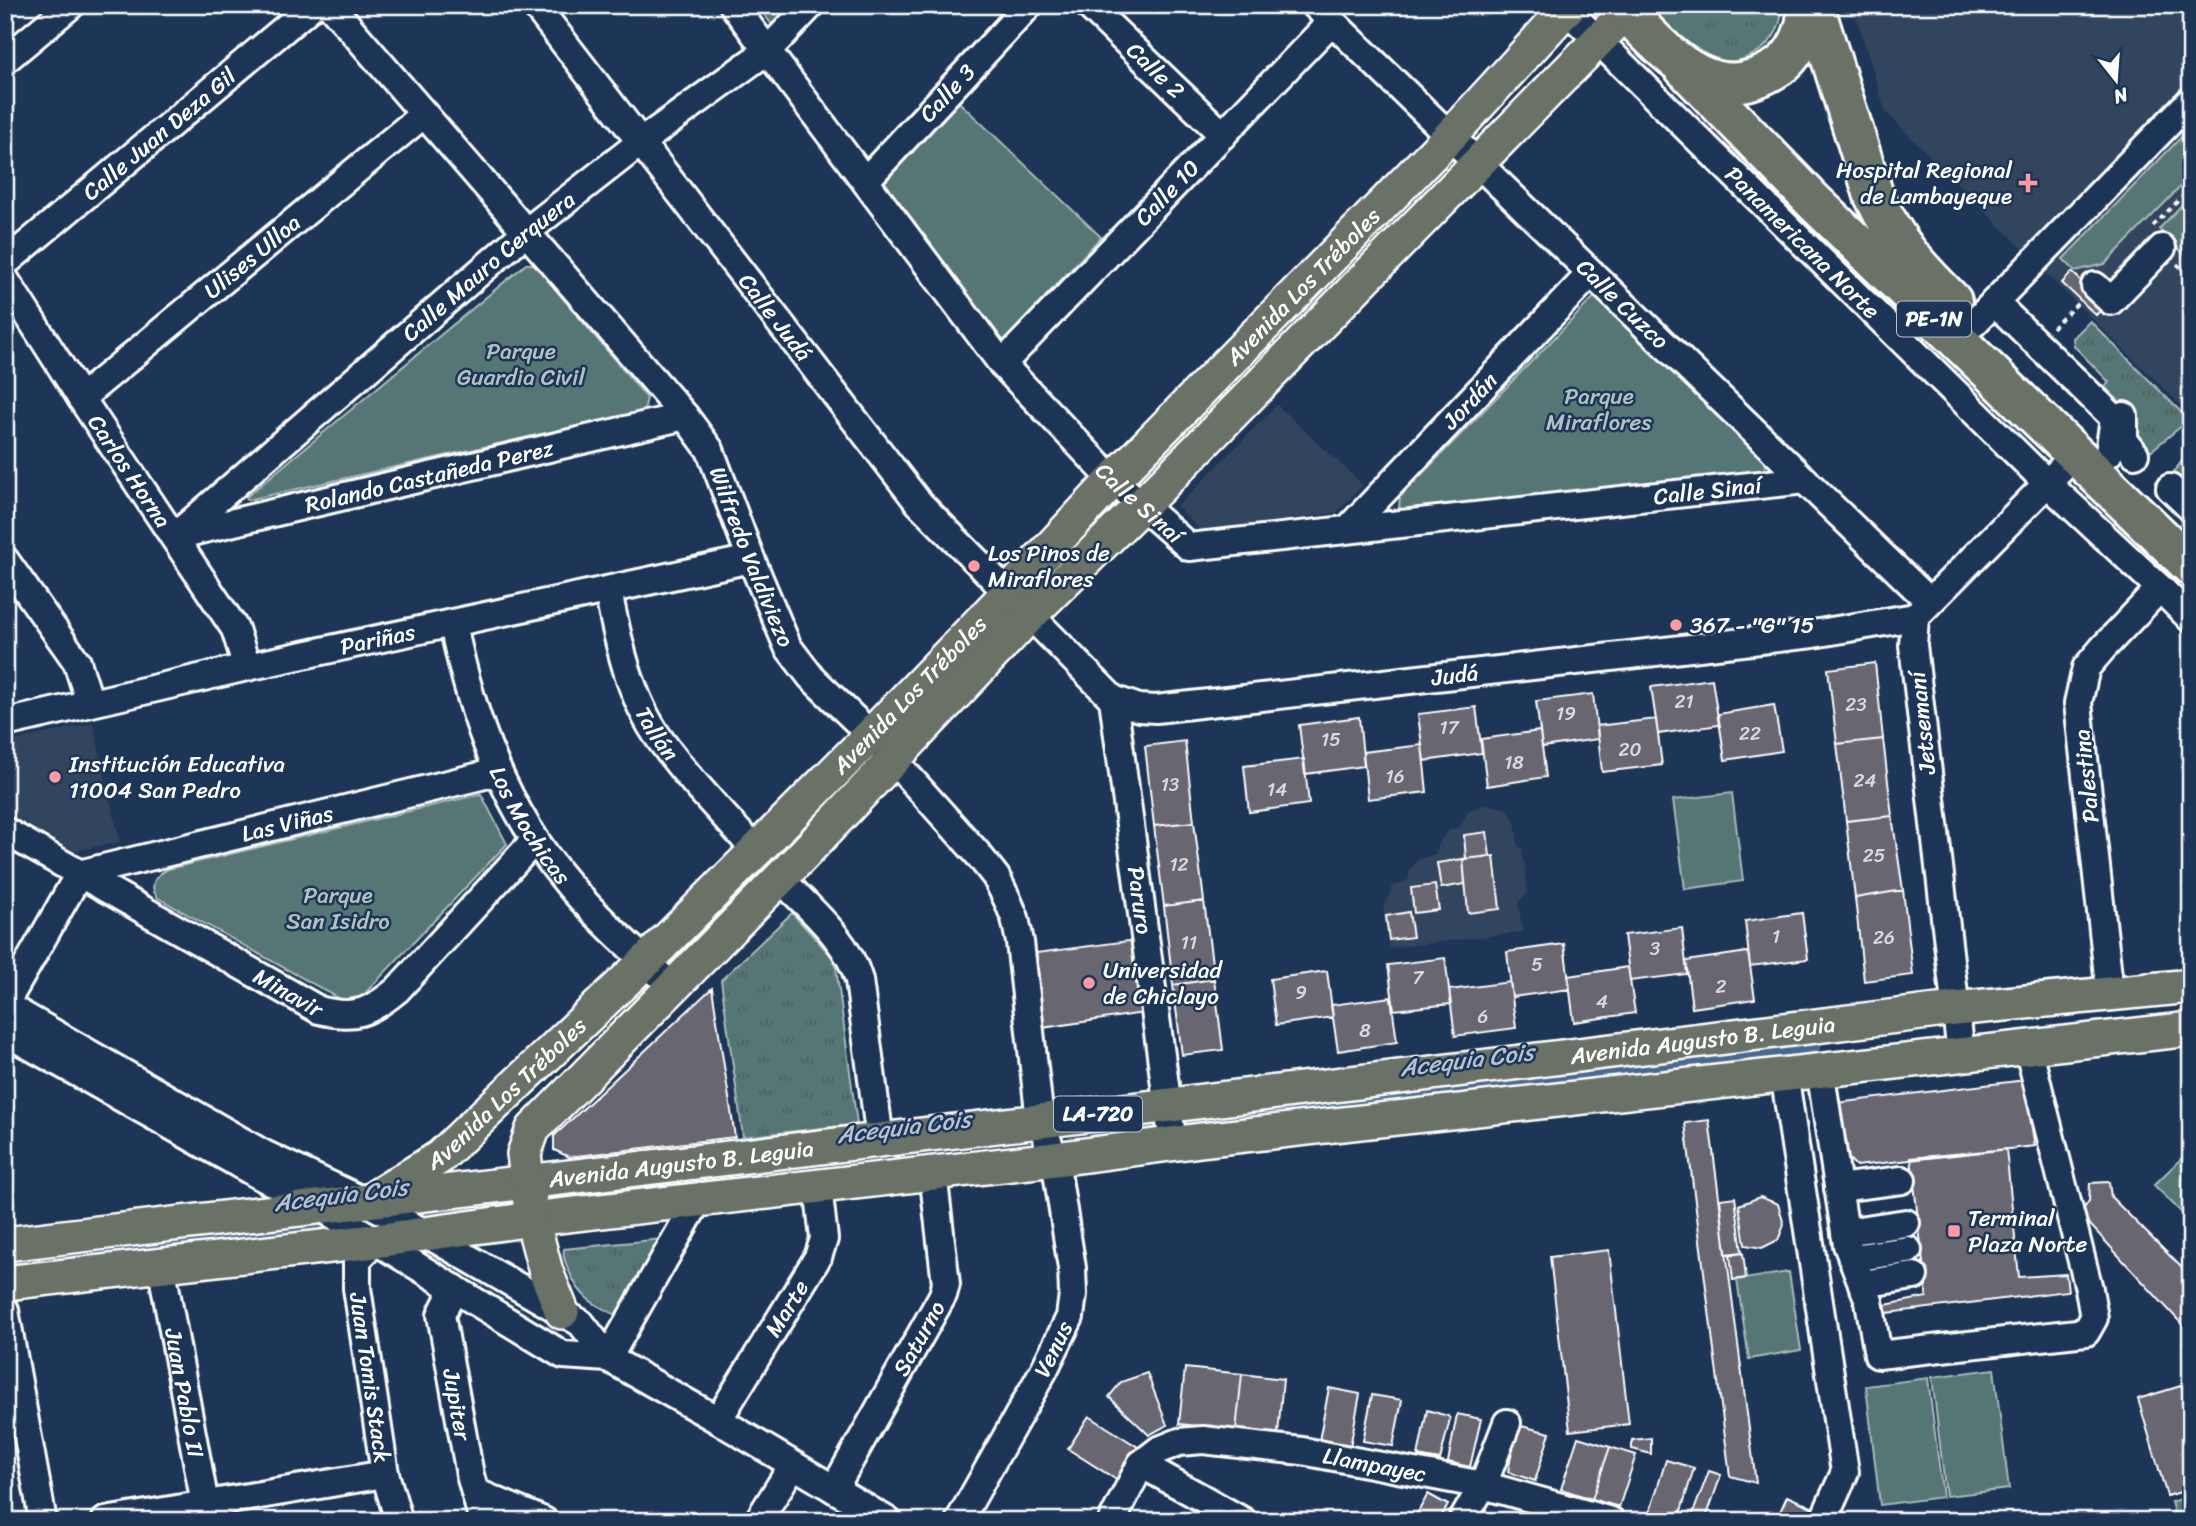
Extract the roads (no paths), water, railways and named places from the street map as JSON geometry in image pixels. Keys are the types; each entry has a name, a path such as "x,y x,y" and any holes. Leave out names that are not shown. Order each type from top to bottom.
{"highway":[{"name":"PE-1N","path":"1622,9 1683,67 1713,81 1734,84 1760,78 1784,64 1798,45 1807,15 1807,5"},
{"name":"Panamericana Norte","path":"1814,5 1874,196 1905,251 1984,312 2107,454 2191,566"},
{"name":"Panamericana Norte","path":"1683,67 1813,201 2107,454 2191,531"}],"main road":[{"name":"Avenida Los Tréboles","path":"562,1312 546,1272 532,1218 524,1154 533,1129 894,760 1019,604 1113,480 1451,135 1566,7"},
{"name":"Avenida Los Tréboles","path":"367,1203 440,1157 646,961 871,735 1019,604 1143,504 1480,163 1622,9"},
{"name":"Avenida Augusto B. Leguia","path":"5,1244 1169,1107 1954,1009 2191,986"},
{"path":"1816,1026 1820,1069"},
{"name":"Avenida Augusto B. Leguia","path":"5,1283 1173,1143 2191,1029"}],"street":[{"path":"5,60 71,5"},
{"name":"Calle Juan Deza Gil","path":"5,263 313,5"},
{"name":"Wilfredo Valdiviezo","path":"330,5 685,416 710,450 788,647 811,677 871,735 996,877 1011,908 1020,942 1040,1122 1055,1158"},
{"name":"Calle Judá","path":"535,5 918,502 1019,604"},
{"name":"Calle Sinaí","path":"733,5 1002,364 1113,480 1189,547 1805,480"},
{"name":"Calle Mauro Cerquera","path":"174,537 526,232 641,142 768,50 811,5"},
{"name":"Calle 3","path":"866,180 1029,5"},
{"name":"Calle 2","path":"1088,5 1223,135"},
{"name":"Panamericana Norte","path":"1566,7 2047,483 2191,619"},
{"name":"Calle 10","path":"1002,364 1223,135 1324,13"},
{"name":"Calle Cuzco","path":"1324,13 1805,480 1922,609"},
{"path":"1984,312 2191,100"},
{"name":"Ulises Ulloa","path":"81,398 424,114"},
{"path":"2088,293 2111,301 2162,248"},
{"name":"Jordán","path":"1348,530 1591,273"},
{"name":"Carlos Horna","path":"5,279 235,629 247,667"},
{"path":"1922,609 2047,483 2107,454 2124,440 2126,420 2122,411 2094,384 2097,381 2049,331"},
{"name":"Rolando Castañeda Perez","path":"174,537 685,416"},
{"path":"2170,488 2191,509"},
{"name":"Pariñas","path":"5,723 247,667 751,559"},
{"path":"8,569 77,662 90,704"},
{"name":"Palestina","path":"2110,994 2078,703 2086,668 2160,587"},
{"name":"Tallán","path":"608,591 619,647 639,699 660,740 756,851"},
{"name":"Judá","path":"1019,604 1114,699 1139,708 1156,709 1813,634 1922,609"},
{"name":"Jetsemaní","path":"1922,609 1913,645 1961,1054"},
{"name":"Los Mochicas","path":"453,624 466,687 478,724 497,772 535,840 568,884 604,924 672,987"},
{"name":"Paruro","path":"1114,699 1173,1143"},
{"name":"Las Viñas","path":"79,874 497,772"},
{"name":"Minavir","path":"5,831 319,1010 340,1015 355,1015 379,1005 397,990 535,840"},
{"path":"79,874 5,1005 264,1154 426,1234 581,1323 608,1358 888,1521"},
{"path":"780,878 846,948 855,964 880,1140"},
{"path":"5,1032 258,1175 323,1208 563,1355 608,1358"},
{"path":"1820,1069 1842,1211 1878,1355 2086,1332 2094,1318 2089,1289 2028,1047"},
{"path":"1784,1073 1845,1472 1823,1521"},
{"name":"Venus","path":"959,1521 1044,1370 1070,1317 1072,1268 1055,1158"},
{"name":"Saturno","path":"834,1489 943,1295 946,1284 933,1173"},
{"name":"Marte","path":"718,1420 818,1257 824,1239 818,1186"},
{"path":"608,1358 698,1200"},
{"path":"1842,1211 1904,1203 1842,1211"},
{"name":"Juan Tomis Stack","path":"374,1240 357,1260 357,1287 385,1474 399,1521"},
{"name":"Juan Pablo II","path":"161,1264 206,1512"},
{"path":"1860,1277 1911,1270 1860,1277"},
{"name":"Jupiter","path":"454,1288 441,1315 483,1521"},
{"path":"5,1310 43,1521"},
{"path":"1462,1521 1483,1485 1507,1423"},
{"name":"Llampayec","path":"1141,1464 1159,1450 1179,1442 1203,1440 1302,1451 1483,1485 1611,1521"},
{"path":"1112,1521 1141,1464 1243,1521"},
{"path":"758,1521 793,1465"},
{"path":"105,1521 206,1512 385,1474"},
{"path":"475,1492 544,1521"}],"waterway":[{"name":"Acequia Cois","path":"1102,1130 1810,1046"},
{"name":"Acequia Cois","path":"5,1261 460,1210 663,1182"}],"place":[{"name":"Hospital Regional de Lambayeque","path":"2028,183"},
{"name":"Los Pinos de Miraflores","path":"974,566"},
{"name":"367 - \"G\" 15","path":"1676,625"},
{"name":"Institución Educativa 11004 San Pedro","path":"55,777"},
{"name":"Universidad de Chiclayo","path":"1089,983"},
{"name":"Terminal Plaza Norte","path":"1954,1231"}],"park label":[{"name":"Parque Guardia Civil","path":"521,364"},
{"name":"Parque Miraflores","path":"1599,409"},
{"name":"Parque San Isidro","path":"338,908"}]}
